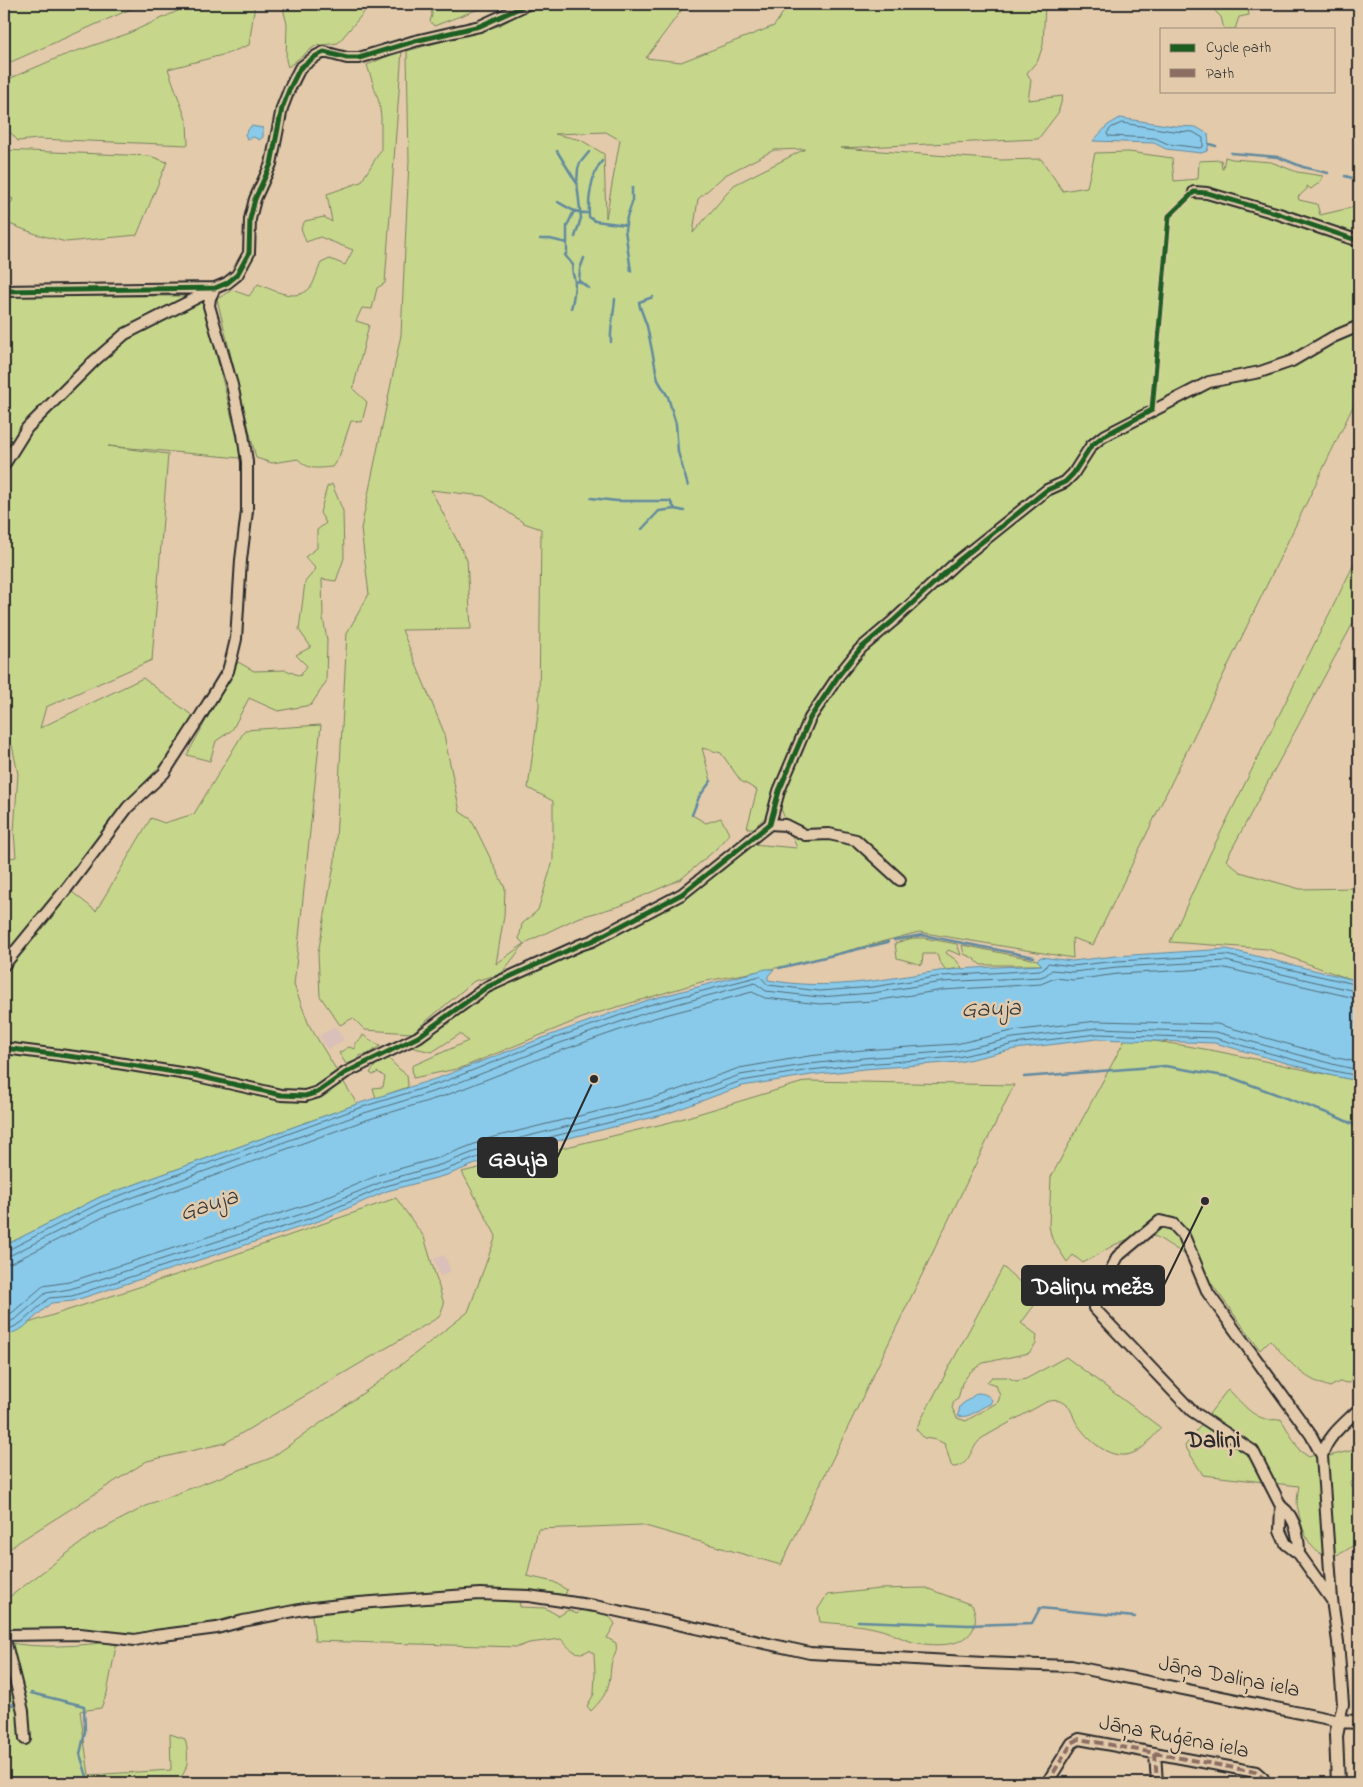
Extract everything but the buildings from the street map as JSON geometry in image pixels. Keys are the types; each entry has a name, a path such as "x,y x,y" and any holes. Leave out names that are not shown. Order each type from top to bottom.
{"street":[{"path":"4,465 27,428 94,361 125,334 227,283 242,269 249,253 250,219 255,200 271,164 282,108 288,90 300,68 324,52 347,58 359,58 415,41 480,26 528,4"},
{"path":"1194,192 1207,193 1279,214 1359,241"},
{"path":"4,291 215,288"},
{"path":"4,965 61,895 128,807 164,772 228,671 236,639 241,560 247,512 247,462 232,385 209,306 210,298 215,288"},
{"path":"4,1048 192,1074 281,1095 305,1096 318,1092 345,1073 418,1037 486,988 592,941 682,894 770,824 779,791 810,718 839,675 860,649 893,622 958,561 1047,490 1065,482 1073,474 1091,446 1102,437 1209,382 1260,372 1292,361 1334,336 1359,326"},
{"path":"774,808 784,825"},
{"path":"770,824 784,825 804,835 828,834 856,840 900,880"},
{"path":"1298,1554 1297,1530 1289,1512 1281,1506 1253,1452 1192,1411 1094,1308 1118,1256 1160,1221 1173,1224 1184,1236 1208,1293 1311,1435 1322,1456"},
{"path":"1338,1783 1336,1736 1343,1704 1338,1642 1332,1600 1322,1456 1331,1438 1359,1409"},
{"path":"1281,1506 1280,1531 1286,1544 1298,1554 1332,1600"},
{"name":"Jāņa Daliņa iela","path":"4,1636 80,1634 136,1640 217,1628 243,1621 304,1610 359,1603 480,1594 529,1596 595,1606 810,1653 1071,1666 1339,1721 1359,1722"},
{"path":"4,1636 23,1710 26,1739"},
{"name":"Jāņa Ruģēna iela","path":"1047,1783 1072,1743 1079,1739 1256,1772 1263,1778 1265,1783"},
{"path":"1155,1753 1157,1783"}],"shaded area":[{"path":"335,1026 344,1040 328,1050 319,1036"},
{"path":"444,1255 451,1271 440,1276 434,1259"}],"green space":[{"path":"4,4 142,4 4,65"},
{"path":"193,4 255,4 249,45 226,54 168,69 187,122 188,145 38,139 18,141 4,125 4,81 62,56 127,34"},
{"path":"282,4 371,4 338,43 315,46 288,67 286,60 287,24"},
{"path":"431,4 492,4 434,26 430,21 432,15"},
{"path":"540,4 686,4 646,58 681,62 774,26 789,4 1045,4 1043,45 1038,60 1027,73 1031,80 1028,100 1063,96 1058,113 1038,139 841,148 1001,160 1041,159 1063,191 1087,187 1095,153 1129,152 1172,158 1174,181 1198,179 1199,161 1221,160 1222,169 1225,157 1271,162 1297,172 1323,176 1320,182 1311,189 1307,186 1307,189 1298,197 1299,200 1317,204 1320,215 1359,206 1359,394 1093,945 1072,938 1073,958 919,932 797,964 701,982 587,1016 461,1068 413,1078 412,1066 468,1041 460,1034 432,1052 406,1046 450,1023 472,994 654,914 723,870 752,844 797,848 779,804 754,828 747,828 757,790 741,781 721,753 702,748 711,781 699,797 692,815 706,823 721,818 729,834 715,850 681,879 620,906 577,918 525,943 501,974 474,981 412,1033 365,1030 353,1018 340,1025 320,996 318,953 335,860 347,633 369,594 361,529 401,335 409,161 407,51 498,26","holes":["606,132 620,140 606,218 604,154 581,140 555,134","805,149 734,185 693,233 698,199 725,175 774,150","431,490 484,496 524,523 541,529 539,707 528,788 553,801 553,861 538,910 522,924 519,939 524,944 496,964 504,916 505,888 471,819 460,812 443,730 402,630 471,629 467,560"]},
{"path":"1247,4 1249,15 1239,17 1235,28 1224,28 1221,17 1209,5"},
{"path":"402,50 385,283 377,288 372,309 362,308 356,321 369,325 353,389 367,402 362,422 351,421 339,457 332,467 310,467 298,459 272,463 256,458 217,299 232,290 249,296 258,284 284,294 298,295 310,288 321,263 330,259 345,265 353,250 320,237 306,242 301,228 305,221 324,217 332,222 327,194 361,182 381,150 379,102 367,65"},
{"path":"4,150 150,156 167,162 137,235 66,242 36,234 4,222 4,217 13,199 4,194"},
{"path":"4,296 188,296 123,333 4,458"},
{"path":"197,298 203,302 238,442 240,458 108,446 168,454 152,660 46,707 40,728 143,678 198,720 163,763 126,802 67,888 96,911 151,818 164,823 194,814 245,730 321,725 294,985 309,1025 357,1104 100,1197 4,1246 4,859 16,857 14,832 18,774 12,745 4,749 4,468 35,424 127,335"},
{"path":"332,484 343,511 344,558 336,581 322,579 323,618 327,640 326,682 311,705 278,711 249,698 232,730 216,741 210,761 187,755 238,662 254,671 286,670 300,676 307,666 296,655 311,647 299,630 305,582 316,569 305,557 317,548 317,530 326,523 320,513 327,487"},
{"path":"1359,554 1359,612 1226,860 1240,872 1300,889 1353,888 1359,871 1359,981 1268,949 1170,942 1210,854"},
{"path":"913,938 957,944 961,955 948,950 946,953 956,960 962,968 946,970 939,961 937,954 923,954 922,965 897,958 895,943"},
{"path":"962,945 1037,960 1043,965 981,965 973,958 964,954"},
{"path":"363,1035 380,1046 368,1054 359,1056 356,1061 346,1064 339,1053 349,1047 355,1049 355,1043"},
{"path":"1126,1038 1214,1051 1359,1081 1359,1374 1353,1372 1350,1383 1339,1382 1330,1387 1311,1379 1297,1368 1270,1340 1260,1350 1195,1261 1157,1237 1140,1234 1114,1245 1083,1263 1073,1255 1067,1262 1052,1239 1049,1226 1051,1177"},
{"path":"387,1057 407,1075 408,1087 376,1098 373,1088 383,1087 385,1077 378,1072 373,1075 370,1073 377,1063"},
{"path":"807,1081 1014,1085 781,1565 642,1525 538,1529 527,1576 554,1582 567,1590 563,1600 519,1592 520,1607 545,1608 559,1616 568,1610 577,1614 581,1610 596,1612 605,1614 615,1624 607,1638 616,1643 616,1653 612,1663 608,1686 601,1700 591,1711 587,1706 594,1694 594,1653 589,1650 581,1653 574,1651 561,1639 529,1643 518,1647 315,1641 311,1607 136,1634 4,1632 4,1601 93,1534 152,1503 271,1458 383,1379 468,1312 496,1236 462,1172 671,1122"},
{"path":"396,1198 424,1237 444,1304 439,1317 225,1443 147,1461 4,1553 4,1331 182,1273"},
{"path":"1003,1267 1039,1299 1021,1323 1037,1335 1036,1344 1029,1353 983,1363 970,1372 962,1383 958,1399 954,1401 952,1408 957,1418 966,1421 998,1402 1000,1396 996,1385 987,1382 992,1377 1007,1377 1016,1381 1026,1379 1066,1357 1161,1428 1142,1448 1130,1454 1122,1455 1113,1454 1105,1450 1083,1432 1067,1405 1056,1400 1046,1402 982,1438 966,1461 959,1466 953,1467 951,1465 945,1444 937,1440 924,1438 916,1429"},
{"path":"1228,1389 1245,1407 1257,1416 1272,1420 1281,1419 1300,1451 1309,1457 1323,1452 1324,1457 1359,1449 1359,1480 1350,1482 1358,1498 1355,1516 1359,1529 1359,1540 1347,1550 1336,1555 1326,1555 1318,1552 1311,1545 1301,1523 1297,1506 1299,1486 1203,1475 1185,1446"},
{"path":"926,1588 972,1605 975,1621 974,1628 968,1636 955,1643 925,1644 913,1642 871,1627 820,1622 818,1609 827,1595 879,1589"},
{"path":"117,1641 107,1693 101,1708 80,1711 89,1775 171,1770 170,1734 185,1739 187,1764 183,1775 173,1783 4,1783 4,1642 32,1646 60,1646"}],"water":[{"path":"1120,118 1174,126 1196,127 1208,134 1209,144 1207,151 1201,153 1166,149 1154,143 1093,141 1108,125"},
{"path":"251,126 263,128 263,137 259,140 254,137 247,139 245,134"},
{"path":"1227,949 1359,981 1359,1081 1333,1076 1215,1043 1097,1039 1015,1049 959,1062 864,1069 742,1086 666,1114 496,1156 447,1175 387,1191 319,1221 73,1301 51,1303 23,1328 4,1337 4,1246 100,1197 357,1104 441,1077 648,1000 766,969 774,969 768,976 768,980 790,983 833,984 875,981 939,971 1042,965 1037,960 1041,957 1072,961 1116,956"},
{"path":"977,1393 989,1397 992,1400 990,1404 971,1415 958,1416 960,1406"}],"waterway":[{"path":"1209,144 1216,146"},
{"path":"557,151 576,182"},
{"path":"575,237 581,218 577,183 578,169 580,163 589,152"},
{"path":"1231,153 1278,157 1303,167 1328,173"},
{"path":"602,161 595,173 591,188 589,217 595,221 626,225"},
{"path":"1345,176 1356,179"},
{"path":"631,271 625,230 632,203 632,187"},
{"path":"558,202 577,212 589,213"},
{"path":"571,308 575,282 572,272 573,265 565,255 567,252 567,226 574,211"},
{"path":"540,239 567,243"},
{"path":"579,281 580,269 584,258"},
{"path":"575,282 579,281 589,288"},
{"path":"653,297 639,302 647,326 658,380 668,397 676,424 678,452 688,486"},
{"path":"611,342 615,299"},
{"path":"591,498 617,501 670,501 675,509 684,511"},
{"path":"642,529 659,511 675,509"},
{"path":"692,815 699,797 711,781"},
{"path":"894,940 922,935 1034,957"},
{"path":"779,968 888,942"},
{"path":"1024,1077 1165,1066 1230,1077 1335,1116 1359,1127"},
{"path":"858,1621 969,1625 1032,1623 1040,1608 1135,1617"},
{"path":"31,1693 84,1706 85,1732 80,1754 89,1783"},
{"path":"4,1704 13,1705 14,1703"}],"marked path":[{"path":"1047,1783 1072,1743 1079,1739 1256,1772 1263,1778 1265,1783"},
{"path":"1155,1753 1157,1783"}],"cycle path":[{"path":"4,291 215,288 227,283 237,275 249,253 250,219 255,199 271,164 282,108 300,68 324,52 347,58 359,58 415,41 480,26 528,4"},
{"path":"4,1048 99,1060 193,1075 281,1095 305,1096 318,1092 345,1073 418,1037 487,987 592,941 682,894 770,824 779,791 810,718 839,675 860,649 958,561 1047,490 1065,482 1073,474 1091,446 1102,437 1152,410 1169,216 1194,192 1207,193 1279,214 1359,241"}],"place":[{"name":"Gauja","path":"594,1079"},
{"name":"Daliņu mežs","path":"1205,1201"}],"district":[{"name":"Daliņi","path":"1213,1441"}]}
